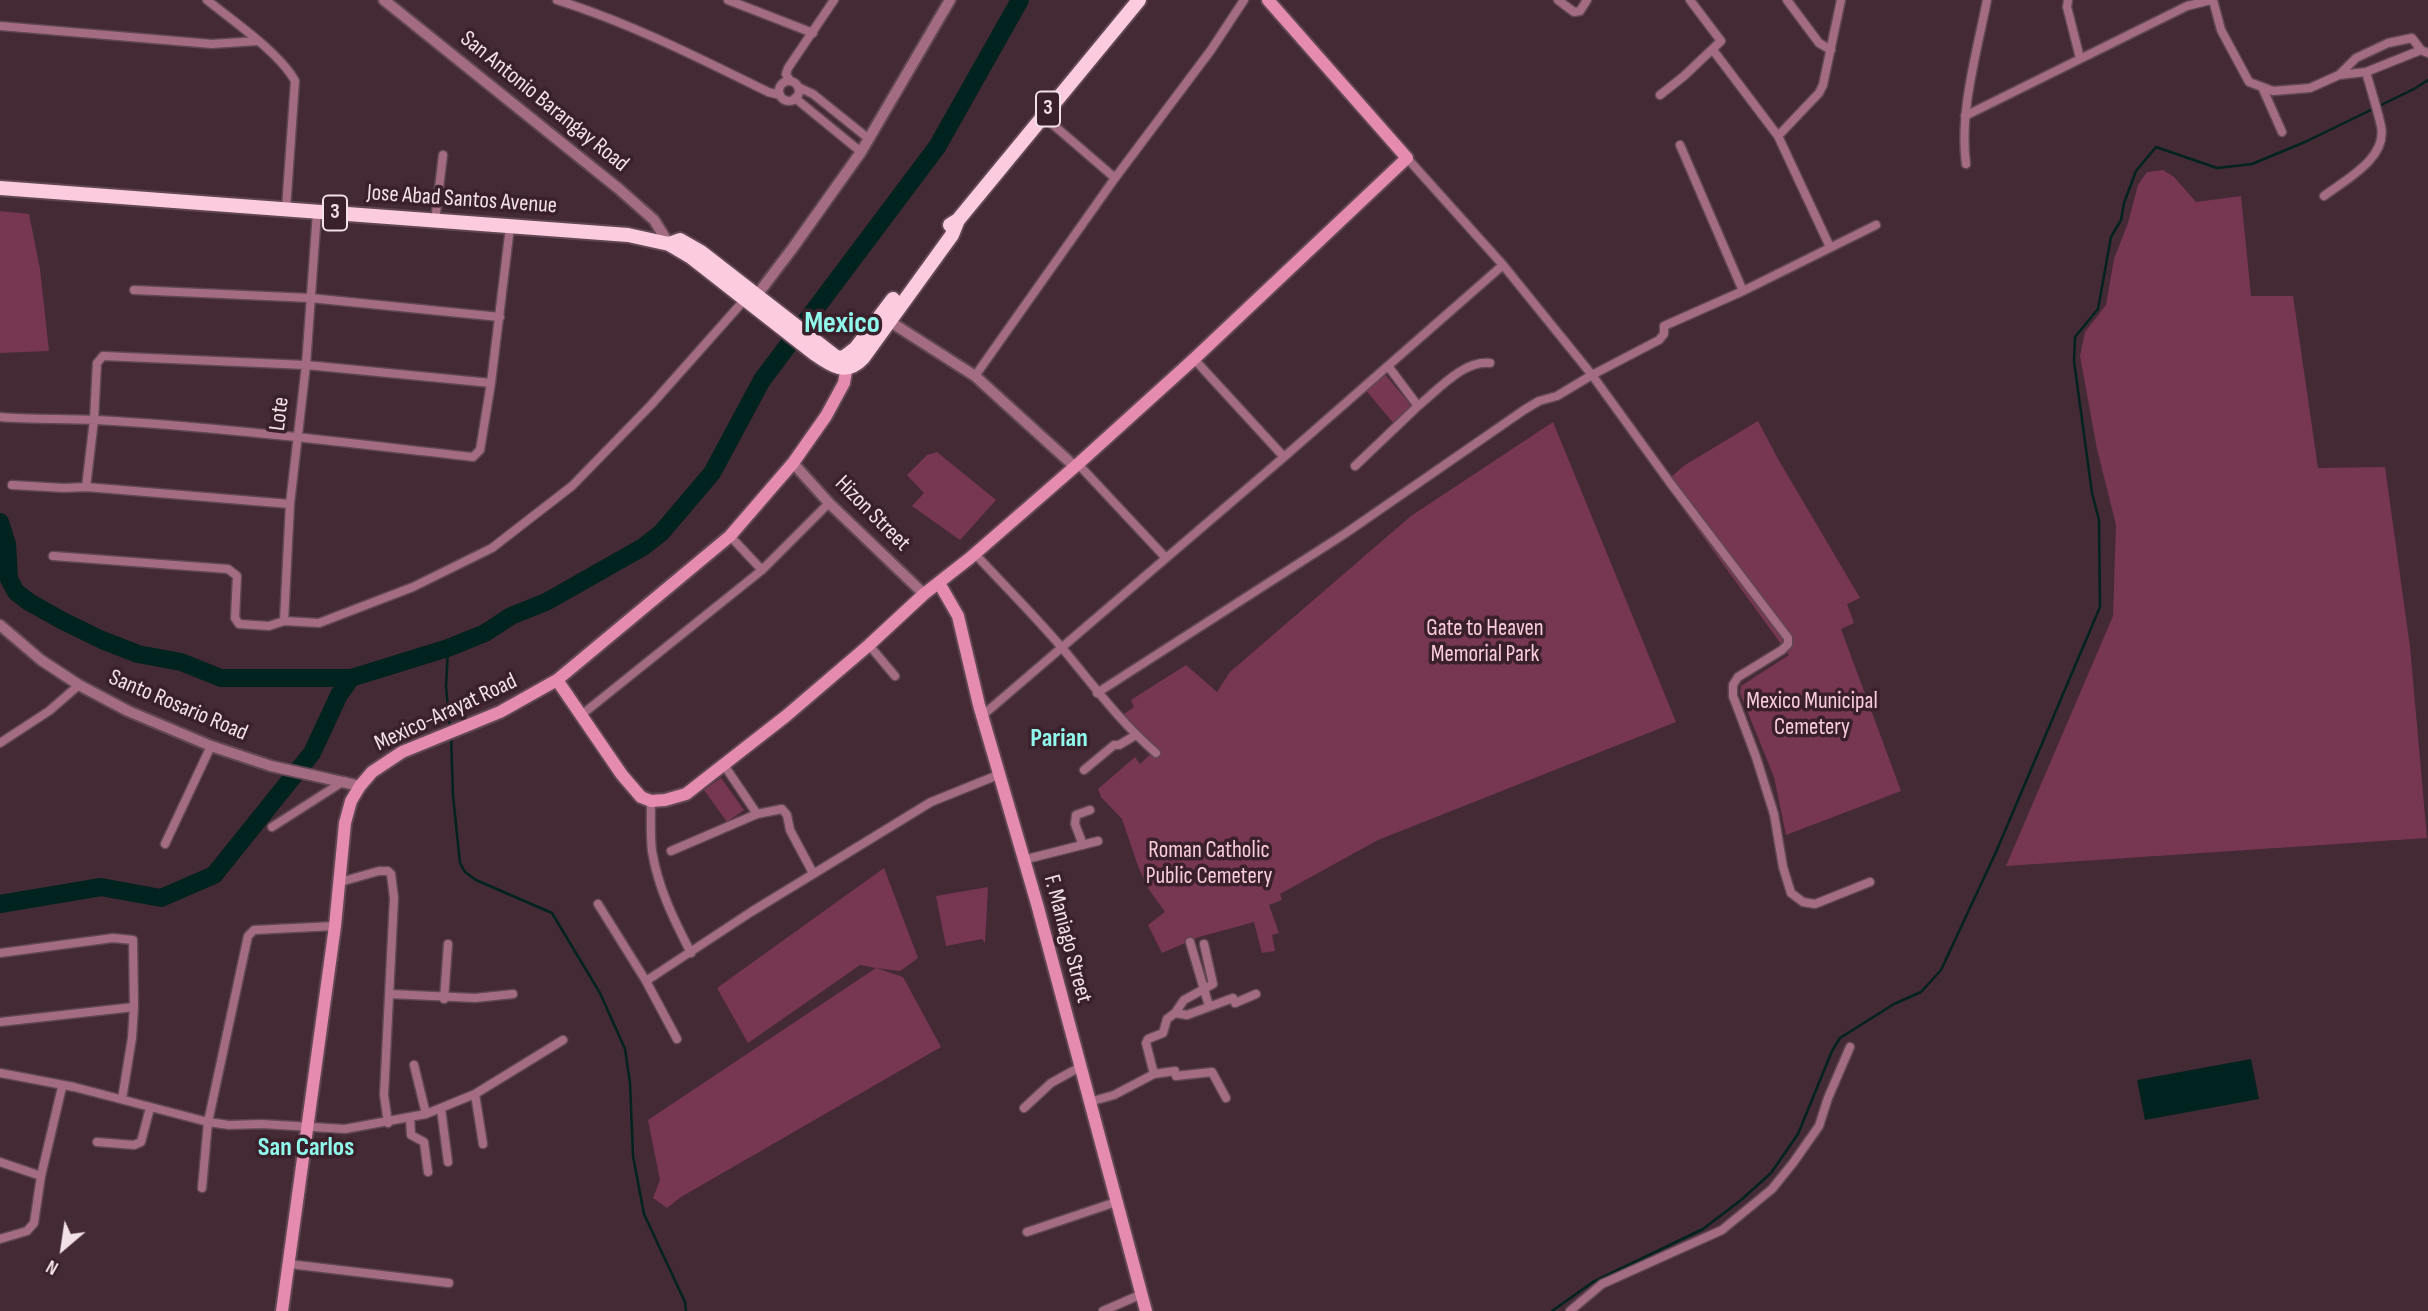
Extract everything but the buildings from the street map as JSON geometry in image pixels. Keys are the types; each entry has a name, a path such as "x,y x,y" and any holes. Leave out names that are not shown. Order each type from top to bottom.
{"highway":[{"name":"3","path":"958,220 944,229 848,362 857,365 863,358 952,235 958,220 1139,0"},
{"name":"Jose Abad Santos Avenue","path":"0,188 628,235 669,244 750,298 818,351 832,366 841,369 848,362"}],"main road":[{"path":"556,680 641,797 650,801 666,800 687,794 869,645 924,594 975,554 1076,465 1194,359 1407,158 1268,0"},
{"name":"Mexico-Arayat Road","path":"282,1311 335,926 345,823 351,801 360,786 383,764 402,752 519,702 556,680 730,536 793,463 826,416 844,383 848,362"},
{"name":"F. Maniago Street","path":"939,583 958,616 998,775 1037,904 1146,1311"}],"street":[{"path":"207,0 257,41 291,73 295,81 286,209"},
{"name":"San Antonio Barangay Road","path":"384,0 619,189 654,220 669,244"},
{"path":"557,0 601,15 787,100 798,95 798,87"},
{"path":"728,0 813,33"},
{"path":"834,0 786,74 790,81 813,94 869,139"},
{"path":"53,556 228,569 237,576 235,618 239,624 269,626 284,621 318,623 334,618 413,587 492,548 580,477 750,298 861,152 950,0"},
{"path":"975,376 1115,178 1211,50 1244,0"},
{"path":"1558,0 1574,12 1580,11 1587,0"},
{"path":"1660,95 1713,50 1721,39 1690,0"},
{"path":"1787,0 1819,43 1831,50"},
{"path":"1778,136 1819,93 1841,0"},
{"path":"1966,164 1963,140 1965,116 1987,0"},
{"path":"2068,0 2067,7 2080,58"},
{"path":"1965,116 2187,6 2212,0 2221,30 2249,82 2273,91 2310,88 2339,75 2366,72 2424,51 2412,38 2388,43 2356,58 2339,75"},
{"path":"0,26 212,44 257,41"},
{"path":"1713,50 1778,136 1830,247"},
{"path":"2324,196 2370,160 2377,151 2382,128 2366,72"},
{"path":"780,95 781,85 790,81"},
{"path":"2262,87 2282,132"},
{"path":"795,98 861,152"},
{"path":"1043,116 1115,178"},
{"path":"1680,145 1743,290"},
{"path":"435,222 443,155"},
{"path":"1407,158 1503,265 1592,375 1788,638 1788,644 1782,650 1738,677 1733,685 1733,696 1774,814 1783,867 1791,893 1803,902 1815,904 1870,883"},
{"name":"Lote","path":"284,621 290,504 306,365 317,212"},
{"path":"1097,693 1346,533 1524,410 1557,396 1659,340 1664,334 1664,326 1876,225"},
{"path":"0,417 94,420 297,437 473,457 480,450 491,383 510,227"},
{"path":"983,715 1503,265"},
{"path":"134,290 310,298 500,317"},
{"path":"889,321 975,376 1076,465 1165,557"},
{"path":"86,486 97,363 103,356 306,365 491,383"},
{"path":"1194,359 1284,457"},
{"path":"1355,466 1451,377 1480,363 1490,363"},
{"path":"1388,366 1418,406"},
{"name":"Hizon Street","path":"793,463 829,503 924,594"},
{"path":"12,485 64,488 86,486 290,504"},
{"path":"580,716 762,570 829,503"},
{"path":"730,536 762,570"},
{"path":"975,554 1062,648 1097,693 1136,736 1156,753"},
{"name":"Santo Rosario Road","path":"0,625 41,660 79,685 128,711 211,746 271,766 360,786"},
{"path":"869,645 895,676"},
{"path":"0,743 49,711 79,685"},
{"path":"1084,770 1114,745 1136,736"},
{"path":"165,844 211,746"},
{"path":"724,765 757,814"},
{"path":"646,981 813,873 931,802 998,775"},
{"path":"272,827 344,781"},
{"path":"650,801 652,850 657,872 667,906 691,953"},
{"path":"671,851 757,814 782,809 786,812 790,830 813,873"},
{"path":"1083,845 1074,819 1076,815 1090,810"},
{"path":"1023,860 1098,841"},
{"path":"340,882 379,871 388,871 391,874 394,898 384,1095 388,1123"},
{"path":"598,904 646,981 677,1039"},
{"path":"202,1188 208,1122 251,932 335,926"},
{"path":"0,953 113,938 133,940 132,1038 122,1098"},
{"path":"1189,942 1209,1006"},
{"path":"444,999 448,944"},
{"path":"1154,1074 1146,1043 1163,1032 1167,1019 1185,1000 1213,984 1204,944"},
{"path":"390,994 444,999 513,994"},
{"path":"1175,1013 1186,1015 1233,998 1235,1003 1256,995"},
{"path":"0,1022 134,1007"},
{"path":"0,1073 122,1098 150,1108 208,1122 345,1129 388,1123 441,1110 475,1094 563,1041"},
{"path":"1570,1311 1602,1284 1722,1230 1772,1189 1819,1126 1850,1047"},
{"path":"414,1065 426,1114"},
{"path":"1024,1108 1051,1083 1080,1067"},
{"path":"1089,1102 1114,1095 1154,1074 1175,1071 1176,1076 1212,1072 1226,1098"},
{"path":"0,1239 26,1231 34,1223 41,1176 62,1087"},
{"path":"475,1094 483,1144"},
{"path":"97,1142 134,1145 142,1142 150,1108"},
{"path":"441,1110 447,1162"},
{"path":"410,1117 411,1135 424,1142 428,1172"},
{"path":"0,1162 41,1176"},
{"path":"1027,1232 1116,1202"},
{"path":"289,1264 449,1283"},
{"path":"1103,1311 1142,1294"}],"green space":[{"path":"2163,170 2174,177 2196,202 2241,196 2251,296 2293,296 2318,468 2385,467 2410,647 2427,838 2006,866 2113,616 2116,525 2097,449 2080,356 2085,332 2106,305 2114,259 2128,223 2138,185 2147,172"},
{"path":"0,211 29,214 40,269 49,351 0,353"},
{"path":"1383,372 1414,409 1395,425 1364,388"},
{"name":"Mexico Municipal Cemetery","path":"1758,421 1860,598 1847,604 1854,623 1841,629 1901,791 1786,835 1774,777 1740,693 1741,686 1789,655 1664,483 1685,465"},
{"name":"Gate to Heaven Memorial Park","path":"1553,422 1676,722 1378,840 1280,894 1282,900 1269,905 1279,933 1272,935 1275,951 1262,953 1254,922 1199,937 1162,953 1148,925 1165,912 1148,888 1122,819 1101,797 1098,789 1135,757 1140,764 1153,752 1121,716 1134,707 1131,700 1186,665 1217,692 1230,672 1411,516"},
{"path":"937,452 996,500 960,540 912,506 924,493 907,475 927,455"},
{"path":"721,778 744,810 727,822 704,790"},
{"path":"884,868 918,958 900,971 860,965 748,1043 717,988"},
{"path":"988,887 985,943 982,939 946,946 936,896"},
{"path":"876,968 903,977 941,1047 681,1197 667,1208 653,1198 660,1180 648,1120"}],"shaded area":[{"path":"2251,1059 2259,1099 2145,1120 2137,1080"}],"waterway":[{"path":"0,522 7,544 9,579 16,592 29,602 102,640 138,654 181,662 221,678 351,678 448,648 485,633 511,616 546,602 643,547 661,533 712,473 762,380 937,147 1020,0"},
{"path":"1552,1311 1593,1282 1703,1229 1741,1200 1771,1173 1798,1134 1832,1051 1840,1038 1894,1004 1921,992 1941,970 1996,852 2100,607 2099,520 2092,493 2074,361 2075,337 2098,309 2111,237 2121,220 2124,203 2136,171 2156,147 2217,168 2252,164 2305,142 2428,80"},
{"path":"448,648 446,687 450,729"},
{"path":"0,904 101,887 161,898 214,875 312,753 339,695 351,678"},
{"path":"451,736 453,796 460,863 465,872 476,880 552,913 600,993 625,1049 630,1083 633,1156 644,1214 685,1302 686,1311"}],"district":[{"name":"Mexico","path":"842,324"},
{"name":"Parian","path":"1059,739"},
{"name":"San Carlos","path":"306,1148"}],"park label":[{"name":"Roman Catholic Public Cemetery","path":"1209,864"}]}
